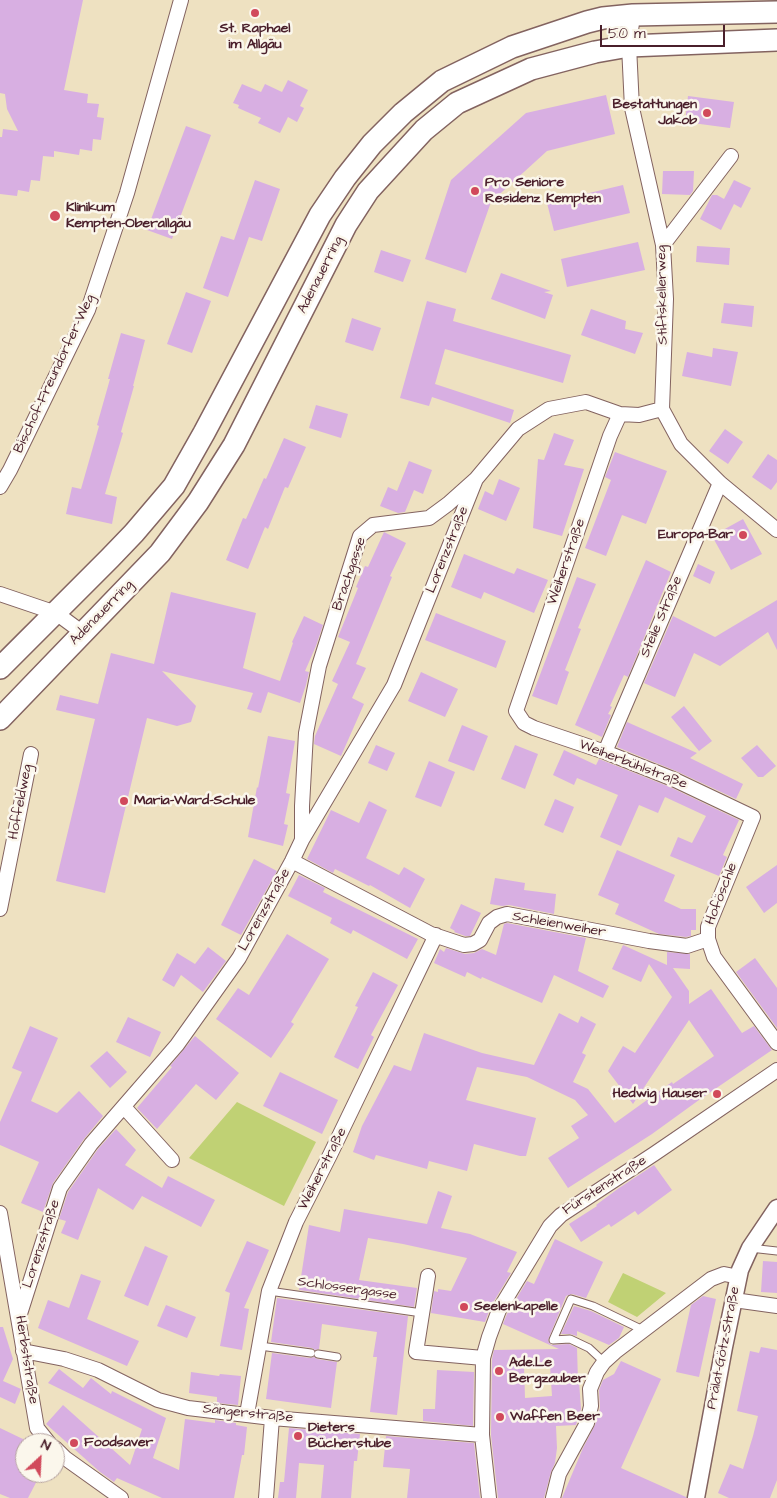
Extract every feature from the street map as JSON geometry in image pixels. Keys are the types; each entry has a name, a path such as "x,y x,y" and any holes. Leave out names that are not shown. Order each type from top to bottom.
{"main road":[{"name":"Adenauerring","path":"0,668 134,533 174,486 320,215 344,178 372,144 403,113 442,81 522,44 587,22 603,18 633,16 777,12"},
{"name":"Adenauerring","path":"0,719 160,553 198,502 234,445 346,225 368,191 424,130 457,103 531,69 604,50 629,46 777,40"}],"street":[{"name":"Bischof-Freundorfer-Weg","path":"0,487 88,310 126,193 182,0"},
{"name":"Stiftskellerweg","path":"633,16 629,46 632,108 664,245 666,299 662,409"},
{"path":"664,245 731,156"},
{"name":"Brachgasse","path":"302,840 306,733 319,666 360,536 373,525 429,518 476,479 518,430 549,408 586,402 620,414 640,415 662,409"},
{"path":"662,409 681,444 720,483 777,530"},
{"name":"Weiherstraße","path":"516,711 610,436 620,414"},
{"name":"Lorenzstraße","path":"19,1317 60,1188 90,1144 177,1045 239,958 302,840 394,685 476,479"},
{"name":"Steile Straße","path":"605,752 720,483"},
{"path":"0,594 56,613 82,633"},
{"name":"Weiherbühlstraße","path":"516,711 524,723 534,728 605,752 673,779 753,817"},
{"name":"Hoffeldweg","path":"0,909 30,754"},
{"name":"Hoföschle","path":"753,817 708,927 708,939 714,957 777,1044"},
{"name":"Schleienweiher","path":"292,861 436,935 464,945 473,944 480,940 489,924 496,917 507,914 649,941 687,946 708,939"},
{"name":"Weiherstraße","path":"247,1414 268,1291 296,1222 436,935"},
{"name":"Fürstenstraße","path":"489,1498 482,1435 483,1358 498,1310 550,1226 561,1215 777,1070"},
{"path":"124,1107 172,1160"},
{"name":"Prälat-Götz-Straße","path":"696,1498 738,1277 750,1248 777,1208"},
{"name":"Herbststraße","path":"0,1213 37,1428 41,1433"},
{"path":"553,1498 559,1474 587,1423 591,1406 590,1389 597,1372 604,1362 711,1279 724,1274 738,1277"},
{"path":"428,1276 416,1352 483,1358"},
{"path":"734,1300 777,1306"},
{"name":"Sängerstraße","path":"24,1351 64,1359 98,1370 158,1400 188,1408 272,1418 482,1435"},
{"path":"266,1498 272,1418"},
{"path":"65,1458 119,1497"}],"lane":[{"path":"750,1248 777,1251"},
{"name":"Schlossergasse","path":"268,1291 422,1313"},
{"path":"604,1362 589,1348 570,1339 553,1340 571,1299 593,1306 644,1330"},
{"path":"260,1346 337,1357"}],"green space":[{"path":"237,1102 316,1142 284,1206 189,1158"},
{"path":"623,1273 666,1293 637,1317 608,1302"}],"building":[{"path":"0,0 83,0 64,90 88,94 87,103 99,104 97,117 104,118 101,140 93,139 92,151 80,149 79,155 54,151 54,157 43,156 40,181 31,180 29,192 18,190 17,196 0,194 0,137 2,137 3,129 18,131 7,109 5,94 0,93"},
{"path":"288,80 308,90 300,106 304,108 297,122 288,117 280,133 258,123 261,118 238,108 239,105 233,103 242,84 261,92 265,84 282,92"},
{"name":"Pro Seniore Residenz Kempten","path":"606,95 615,134 547,151 491,202 466,273 425,259 451,180 526,113"},
{"path":"688,96 734,102 730,128 685,122"},
{"path":"186,126 211,135 172,239 147,230"},
{"path":"663,171 694,171 693,191 690,195 662,194"},
{"path":"255,180 280,189 262,241 249,237 228,297 203,288 221,236 234,240"},
{"path":"734,180 751,188 741,208 734,204 721,230 700,219 712,195 717,195 724,199"},
{"path":"623,185 630,213 554,231 547,203"},
{"path":"638,242 645,270 567,287 561,259"},
{"path":"697,246 730,248 729,265 696,262"},
{"path":"381,250 411,260 403,282 374,272"},
{"path":"501,273 551,291 544,292 553,295 545,319 491,299"},
{"path":"186,292 211,301 192,353 167,344"},
{"path":"427,301 456,309 453,321 571,355 563,383 445,349 435,384 514,410 510,423 432,397 429,406 400,398"},
{"path":"724,303 754,306 752,327 721,323"},
{"path":"591,309 626,321 625,329 643,333 635,354 581,335"},
{"path":"352,318 381,328 373,351 345,342"},
{"path":"121,333 145,340 121,432 123,433 105,494 117,497 112,524 66,514 72,487 81,489 99,426 97,425"},
{"path":"713,348 738,352 731,386 682,376 687,352 712,357"},
{"path":"316,405 348,414 341,438 309,428"},
{"path":"725,429 743,442 728,464 709,451"},
{"path":"554,433 574,440 564,465 584,469 562,536 533,528 538,459 544,460"},
{"path":"284,438 306,447 288,488 285,487 268,529 265,527 248,569 226,560 243,518 246,519"},
{"path":"615,452 667,471 646,524 622,515 606,556 585,548 611,480 605,477"},
{"path":"768,454 777,460 777,482 771,490 752,477"},
{"path":"409,461 432,470 423,494 414,490 405,512 398,513 380,506 388,487 397,491"},
{"path":"499,479 520,488 506,521 478,509 485,491 493,495"},
{"path":"743,519 762,554 731,570 712,536"},
{"path":"384,532 406,543 390,576 392,577 356,664 366,668 352,698 364,704 341,756 314,744 315,736 338,684 332,681 350,642 338,637 365,566 368,567"},
{"path":"464,554 514,574 517,568 548,580 534,613 484,592 481,599 451,587"},
{"path":"646,560 671,572 628,677 624,675 610,706 612,707 608,714 611,715 602,737 575,725"},
{"path":"698,564 715,572 710,584 693,576"},
{"path":"577,577 596,584 578,628 581,629 565,670 569,672 557,705 532,696"},
{"path":"171,592 256,613 243,668 280,681 292,642 304,616 323,625 305,671 309,672 300,703 268,692 261,713 247,709 253,693 162,671 196,706 191,722 177,726 147,718 105,893 56,881 95,719 56,710 60,695 98,704 111,653 154,664"},
{"path":"777,600 777,650 768,632 720,666 694,653 675,697 644,683 673,616 715,637"},
{"path":"436,613 506,641 496,668 425,640"},
{"path":"421,672 458,689 445,717 408,701"},
{"path":"684,706 712,741 699,751 671,717"},
{"path":"627,722 697,753 690,758 743,784 736,799 676,771 617,747"},
{"path":"462,725 488,736 474,771 448,761"},
{"path":"268,736 295,741 286,793 290,794 284,824 288,825 283,846 248,837"},
{"path":"376,745 395,753 387,771 368,763"},
{"path":"515,745 538,754 525,789 501,779"},
{"path":"757,745 776,766 763,777 758,777 741,758"},
{"path":"564,750 596,765 599,759 670,787 739,820 723,855 727,857 719,876 670,856 678,837 692,843 706,816 665,797 658,813 639,805 621,846 600,837 618,795 577,778 574,785 553,775"},
{"path":"429,761 455,772 441,807 415,797"},
{"path":"555,799 574,807 563,833 544,825"},
{"path":"369,801 387,810 366,858 399,875 404,867 425,879 410,908 370,885 335,869 333,873 307,859 331,810 359,823"},
{"path":"617,850 675,875 664,901 681,909 696,909 696,930 691,930 691,936 659,934 615,914 619,904 598,895"},
{"path":"254,859 277,871 241,935 221,925"},
{"path":"777,865 777,903 764,913 746,887"},
{"path":"299,875 325,888 323,892 418,939 407,959 353,930 351,934 330,923 332,918 288,896"},
{"path":"495,878 525,883 524,890 556,894 554,914 509,905 490,904"},
{"path":"461,904 481,913 470,936 454,932 450,928"},
{"path":"504,924 586,938 578,971 609,986 603,998 554,975 542,1003 482,977 481,979 467,972 465,977 434,963 440,949 444,952 446,948 465,954 474,953 482,949 496,955"},
{"path":"287,934 329,959 291,1022 294,1024 271,1058 216,1019 238,988 249,995"},
{"path":"623,945 667,965 667,952 690,954 690,969 673,968 689,991 689,1004 711,989 742,1033 754,1026 772,1050 652,1134 568,1188 548,1158 579,1138 571,1126 588,1115 575,1100 527,1077 477,1067 466,1100 536,1118 526,1156 474,1144 467,1171 429,1161 427,1169 376,1155 374,1160 353,1152 362,1126 394,1065 411,1071 424,1033 482,1053 534,1065 559,1013 578,1023 581,1016 596,1024 582,1053 586,1055 573,1082 588,1089 615,1123 672,1082 673,1084 714,1056 689,1020 633,1104 608,1071 623,1046 635,1053 672,997 649,964 641,982 612,969"},
{"path":"208,947 226,961 203,992 181,975 174,987 162,980 177,953 195,964"},
{"path":"755,958 777,988 777,1028 736,972"},
{"path":"373,972 398,985 371,1035 374,1037 358,1069 334,1057 358,1007 355,1006"},
{"path":"128,1017 161,1032 150,1057 116,1042"},
{"path":"30,1026 58,1038 31,1101 57,1113 79,1091 103,1116 53,1183 43,1212 21,1203 39,1162 0,1145 0,1122 22,1072 12,1068"},
{"path":"195,1036 239,1073 216,1100 196,1084 157,1129 137,1108 172,1067 170,1066"},
{"path":"107,1051 127,1072 110,1088 90,1066"},
{"path":"280,1072 338,1100 322,1134 263,1106"},
{"path":"116,1129 136,1150 125,1165 162,1188 168,1176 215,1200 201,1227 142,1196 133,1210 98,1188 78,1240 61,1233 66,1221 59,1219 68,1192 98,1149"},
{"path":"654,1165 672,1190 638,1215 635,1211 611,1227 609,1224 581,1242 569,1224"},
{"path":"438,1191 452,1196 441,1228 470,1234 517,1252 507,1272 511,1273 491,1306 485,1322 431,1313 434,1291 438,1292 438,1289 451,1291 467,1258 403,1244 368,1238 359,1280 417,1288 414,1307 299,1290 309,1225 340,1232 344,1209 427,1224"},
{"path":"555,1239 603,1262 586,1298 572,1294 566,1296 548,1340 551,1345 569,1344 577,1348 581,1409 576,1425 556,1426 557,1448 555,1463 544,1498 498,1498 491,1435 492,1359 494,1350 559,1349 503,1324 527,1281 534,1284","holes":["524,1366 550,1366 552,1396 525,1398"]},
{"path":"247,1241 269,1250 244,1308 249,1309 242,1350 220,1346 230,1293 225,1291"},
{"path":"145,1246 168,1256 148,1306 124,1296"},
{"path":"763,1261 777,1262 777,1293 761,1292"},
{"path":"81,1274 101,1281 87,1319 139,1341 127,1366 38,1328 48,1300 69,1308"},
{"path":"703,1296 716,1299 699,1377 676,1372 691,1305"},
{"path":"277,1298 408,1316 397,1415 370,1412 377,1357 373,1357 377,1332 322,1324 319,1349 315,1350 271,1342"},
{"path":"166,1305 196,1317 187,1338 157,1326"},
{"path":"574,1306 591,1311 624,1327 619,1338 609,1345 577,1331 577,1336 561,1334"},
{"path":"0,1327 3,1327 13,1359 3,1381 21,1389 15,1404 0,1397"},
{"path":"761,1347 777,1350 777,1480 770,1498 729,1498 718,1493 730,1464 743,1469 753,1436 758,1416 737,1411 750,1351 759,1353"},
{"path":"272,1353 314,1357 337,1362 331,1408 266,1399"},
{"path":"621,1361 661,1379 621,1468 686,1498 562,1498 595,1425 600,1408 599,1390 603,1380 614,1374"},
{"path":"59,1369 83,1388 91,1378 111,1394 112,1391 166,1418 153,1458 179,1470 185,1419 215,1423 215,1420 236,1423 236,1425 247,1427 244,1455 242,1455 234,1498 162,1498 117,1478 114,1482 65,1441 65,1433 56,1433 46,1424 63,1405 130,1465 142,1429 48,1383"},
{"path":"437,1370 474,1372 473,1426 423,1421 423,1409 435,1409"},
{"path":"191,1372 219,1376 220,1374 241,1376 238,1405 217,1403 217,1397 189,1393"},
{"path":"0,1428 15,1435 15,1483 36,1483 28,1498 10,1498 0,1494"},
{"path":"289,1428 360,1434 357,1461 354,1461 351,1498 321,1498 324,1465 299,1463 296,1498 278,1498 280,1482 284,1482"},
{"path":"386,1436 474,1443 480,1498 407,1498 410,1469 383,1467"}],"place":[{"name":"St. Raphael im Allgäu","path":"255,13"},
{"name":"Bestattungen Jakob","path":"707,113"},
{"name":"Pro Seniore Residenz Kempten","path":"475,191"},
{"name":"Klinikum Kempten-Oberallgäu","path":"55,216"},
{"name":"Europa-Bar","path":"743,535"},
{"name":"Maria-Ward-Schule","path":"124,801"},
{"name":"Hedwig Hauser","path":"717,1094"},
{"name":"Seelenkapelle","path":"464,1307"},
{"name":"Ade.Le Bergzauber","path":"499,1371"},
{"name":"Waffen Beer","path":"500,1417"},
{"name":"Dieters Bücherstube","path":"298,1436"},
{"name":"Foodsaver","path":"74,1443"}]}
